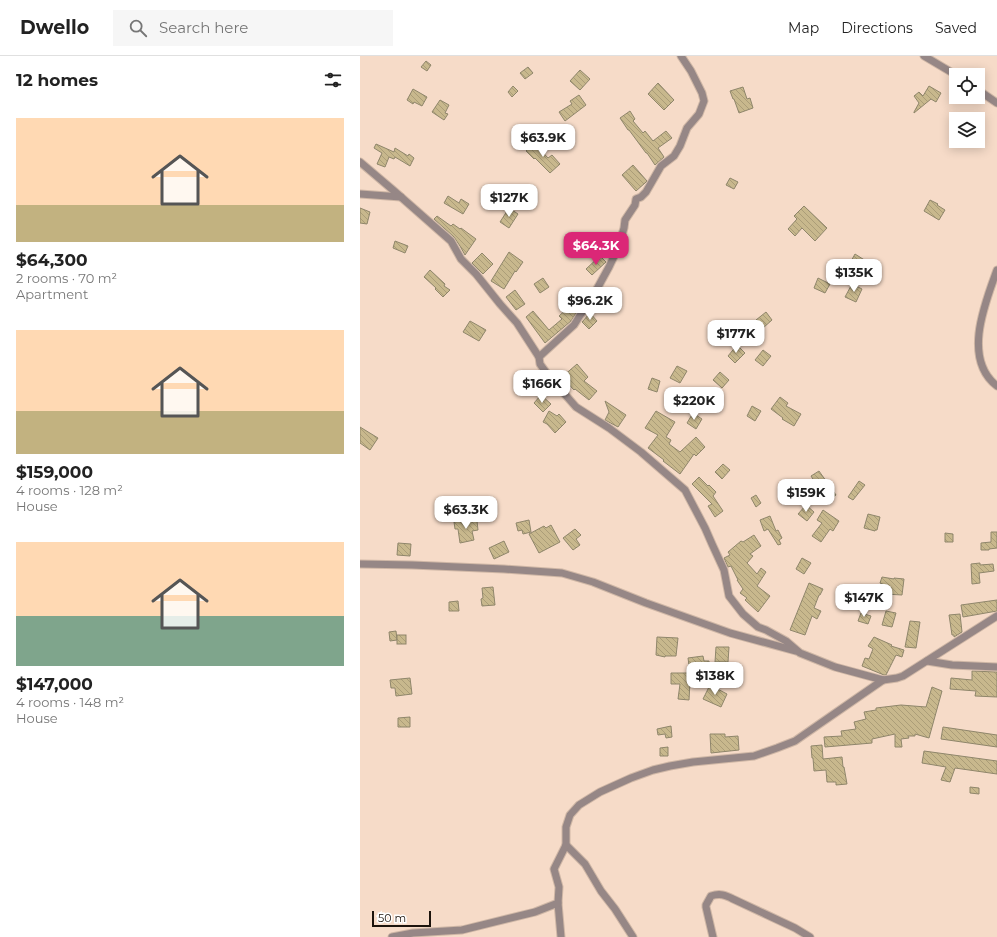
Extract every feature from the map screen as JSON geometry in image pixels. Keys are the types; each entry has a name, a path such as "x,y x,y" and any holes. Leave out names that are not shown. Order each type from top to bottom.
{"street":[{"path":"539,357 574,325 598,287 618,248 625,220 635,205 636,199 642,197 661,166 674,156 680,146 687,128 699,114 704,101 702,93 691,71 681,56"},
{"path":"924,56 949,71"},
{"path":"985,95 997,103"},
{"path":"360,162 451,241 460,259 476,274 517,323 539,357 540,364 576,407 609,428 685,490 705,528 724,570 729,596 743,614 758,627 786,641 800,653"},
{"path":"360,194 402,197"},
{"path":"997,270 987,297 978,334 978,348 981,363 990,380 997,386"},
{"path":"360,564 504,569 567,574 593,582 730,633 800,653 835,667 883,680 903,676 997,616"},
{"path":"927,661 952,665 997,667"},
{"path":"561,937 558,903 559,887 554,869 566,845 566,827 570,815 579,805 600,792 631,778 659,769 694,762 750,757 795,741 883,680"},
{"path":"566,845 585,864 601,891 615,909 633,937"},
{"path":"713,937 706,911 706,905 711,896 723,894 810,937"},
{"path":"392,937 413,933 462,930 535,912 558,903"}],"building":[{"path":"426,61 431,65 427,71 421,67"},
{"path":"528,67 533,73 525,79 520,73"},
{"path":"580,70 590,79 580,90 570,81"},
{"path":"658,83 674,100 664,110 648,94"},
{"path":"513,86 518,91 512,97 508,92"},
{"path":"929,86 941,93 936,102 931,99 914,113 919,103 914,96 919,92 923,96"},
{"path":"743,87 747,99 750,98 753,108 739,113 730,91"},
{"path":"413,89 427,97 422,106 414,102 413,104 407,100"},
{"path":"579,95 586,105 565,121 559,112 572,104 570,101"},
{"path":"440,100 449,105 445,113 448,114 444,120 432,112"},
{"path":"630,111 635,119 633,121 643,133 645,131 653,141 666,131 672,138 658,148 664,157 655,165 620,118"},
{"path":"534,143 548,158 552,155 560,164 550,173 526,151"},
{"path":"376,144 394,152 395,148 408,156 409,154 414,158 410,166 395,157 394,159 389,157 385,167 377,164 382,153 374,148"},
{"path":"633,165 647,181 636,191 622,175"},
{"path":"730,178 738,182 734,189 726,185"},
{"path":"448,196 459,203 461,199 469,204 463,214 444,203"},
{"path":"930,200 945,210 939,220 924,211"},
{"path":"804,206 827,228 815,241 802,228 795,236 788,229 797,219 794,216"},
{"path":"360,208 370,212 367,224 360,223"},
{"path":"509,208 518,214 509,228 500,222"},
{"path":"437,216 451,226 453,224 460,229 461,228 476,239 465,255 454,237 434,219"},
{"path":"395,241 408,246 405,253 393,248"},
{"path":"509,252 523,262 516,272 515,271 504,289 491,281"},
{"path":"482,253 493,264 483,274 472,263"},
{"path":"855,254 866,261 860,270 850,263"},
{"path":"600,256 606,262 592,275 586,269"},
{"path":"430,270 445,284 444,286 450,290 443,297 424,277"},
{"path":"543,278 549,287 540,293 534,284"},
{"path":"818,278 830,284 825,293 814,288"},
{"path":"852,284 862,289 856,302 845,297"},
{"path":"515,290 525,304 516,310 506,297"},
{"path":"570,306 576,313 571,321 545,343 526,317 533,311 549,330 562,319 559,316"},
{"path":"766,312 772,320 763,328 756,320"},
{"path":"590,313 597,321 589,329 582,322"},
{"path":"470,321 486,330 479,341 463,332"},
{"path":"737,345 745,353 735,363 728,356"},
{"path":"763,350 771,356 763,366 755,360"},
{"path":"577,364 588,377 584,381 597,391 589,400 575,389 574,390 562,377"},
{"path":"677,366 687,371 680,383 670,378"},
{"path":"720,372 729,380 722,388 713,380"},
{"path":"652,378 660,381 657,392 648,389"},
{"path":"541,395 551,404 543,412 534,403"},
{"path":"780,397 788,403 786,406 801,414 794,426 782,419 783,418 771,409"},
{"path":"605,401 626,415 618,427 605,420 609,412"},
{"path":"752,406 761,411 755,421 747,416"},
{"path":"549,411 557,416 559,414 566,422 555,433 547,424 543,422"},
{"path":"656,411 675,422 666,437 671,440 669,444 680,452 696,437 705,447 696,456 694,454 680,474 648,448 658,435 645,428"},
{"path":"693,413 702,419 696,429 687,423"},
{"path":"360,427 378,438 370,450 360,443"},
{"path":"723,464 730,470 722,479 715,472"},
{"path":"819,471 836,495 827,501 811,476"},
{"path":"699,477 716,492 713,496 723,511 715,517 708,506 712,504 692,484"},
{"path":"859,481 865,485 853,500 848,497"},
{"path":"756,495 761,503 756,507 751,498"},
{"path":"806,505 814,512 807,521 798,514"},
{"path":"823,510 839,521 833,531 830,529 821,542 812,536 822,523 817,520"},
{"path":"868,514 880,517 877,530 875,531 864,528"},
{"path":"770,516 776,531 778,530 782,538 779,540 781,544 778,545 768,529 764,531 760,520"},
{"path":"469,520 469,522 477,521 478,530 472,531 474,540 460,543 458,529 455,529 454,522"},
{"path":"529,520 531,532 523,534 522,530 518,531 516,523"},
{"path":"551,525 560,542 539,553 529,534 544,526 546,528"},
{"path":"575,529 581,535 576,539 580,545 573,550 563,538"},
{"path":"991,532 997,532 997,548 981,550 981,543 991,542"},
{"path":"945,533 953,534 953,542 945,542"},
{"path":"754,535 761,546 750,554 753,556 747,563 757,574 761,568 766,572 757,586 770,596 758,612 745,600 747,598 740,593 743,589 731,566 728,567 724,558 730,555 728,552 741,541 743,542"},
{"path":"504,541 509,552 494,559 489,548"},
{"path":"398,543 411,544 410,556 397,555"},
{"path":"802,558 811,563 804,574 796,569"},
{"path":"980,563 980,565 993,564 994,571 979,573 980,583 972,584 971,564"},
{"path":"882,577 904,579 902,595 885,594 887,586 880,583"},
{"path":"809,583 823,589 814,608 821,611 817,619 812,616 805,635 790,630"},
{"path":"493,587 495,605 482,606 482,588"},
{"path":"997,600 997,611 963,617 961,605"},
{"path":"458,601 459,611 449,611 449,602"},
{"path":"886,611 896,613 892,627 882,625"},
{"path":"861,613 871,616 868,624 858,621"},
{"path":"960,614 962,632 954,637 954,635 952,635 949,615"},
{"path":"910,621 920,622 916,648 905,647"},
{"path":"396,631 397,640 390,641 389,632"},
{"path":"397,635 406,635 406,644 397,644"},
{"path":"657,637 678,638 676,656 665,657 656,655"},
{"path":"874,637 892,645 891,646 904,650 902,657 896,655 886,675 862,666 865,658 869,659 873,649 868,646"},
{"path":"716,647 729,647 728,662 715,662"},
{"path":"703,656 704,661 709,661 709,669 704,669 706,679 690,682 689,700 678,699 680,684 671,684 671,673 690,673 688,658"},
{"path":"972,671 997,672 997,697 975,696 976,691 950,689 951,678 972,680"},
{"path":"410,678 412,694 396,696 395,688 391,688 390,680"},
{"path":"710,685 727,694 721,707 703,699"},
{"path":"932,687 942,691 929,738 915,734 915,736 908,736 909,738 901,739 902,747 895,747 895,734 872,739 872,743 825,747 824,737 842,736 841,731 856,729 854,722 866,719 864,712 876,710 876,708 901,705 926,707"},
{"path":"410,717 410,727 398,727 398,718"},
{"path":"671,726 672,737 666,738 665,734 658,735 657,729"},
{"path":"943,727 997,735 997,747 941,739"},
{"path":"710,734 725,734 725,737 738,736 739,750 711,753"},
{"path":"822,745 823,759 842,757 847,784 836,785 836,782 827,782 826,770 814,771 811,746"},
{"path":"668,747 668,756 660,756 660,748"},
{"path":"924,751 997,761 997,774 955,768 950,782 941,780 946,767 922,763"},
{"path":"970,787 979,788 979,794 970,793"}]}
